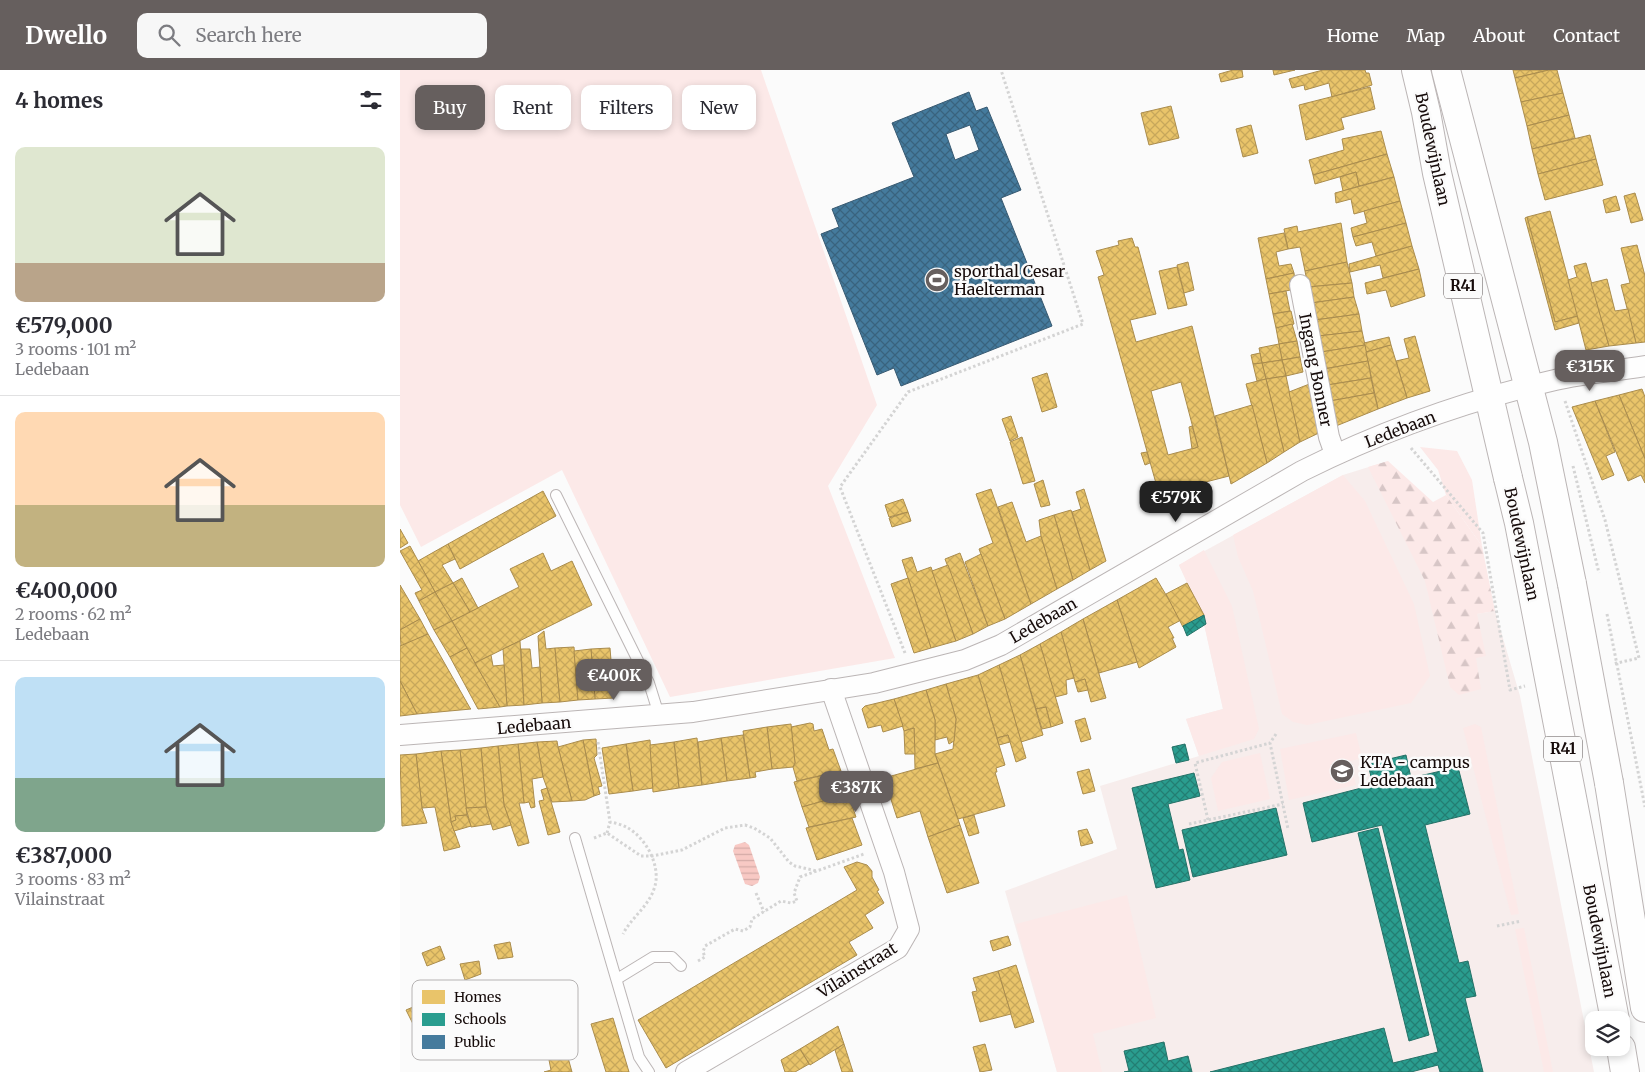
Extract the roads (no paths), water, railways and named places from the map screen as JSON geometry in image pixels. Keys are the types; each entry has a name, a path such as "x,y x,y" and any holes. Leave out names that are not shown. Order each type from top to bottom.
{"main road":[{"name":"Boudewijnlaan","path":"1416,70 1437,173 1519,523 1613,1011"},
{"name":"Boudewijnlaan","path":"1446,70 1549,470 1599,727 1626,879 1645,1008"},
{"path":"1622,1056 1625,1072"}],"street":[{"name":"Ingang Bonner","path":"1300,285 1329,437 1335,454"},
{"name":"Ledebaan","path":"400,736 693,712 874,683 965,660 1001,645 1302,471 1335,454 1448,411 1557,379 1645,366"},
{"name":"Vilainstraat","path":"686,1072 898,948 909,929 886,846 831,689"}],"lane":[{"path":"556,495 649,682 659,715"},
{"path":"576,840 639,1057 649,1072"},
{"path":"617,979 653,957 672,957 681,966"}],"place":[{"name":"sporthal Cesar Haelterman","path":"937,280"},
{"name":"KTA - campus Ledebaan","path":"1342,771"}]}
